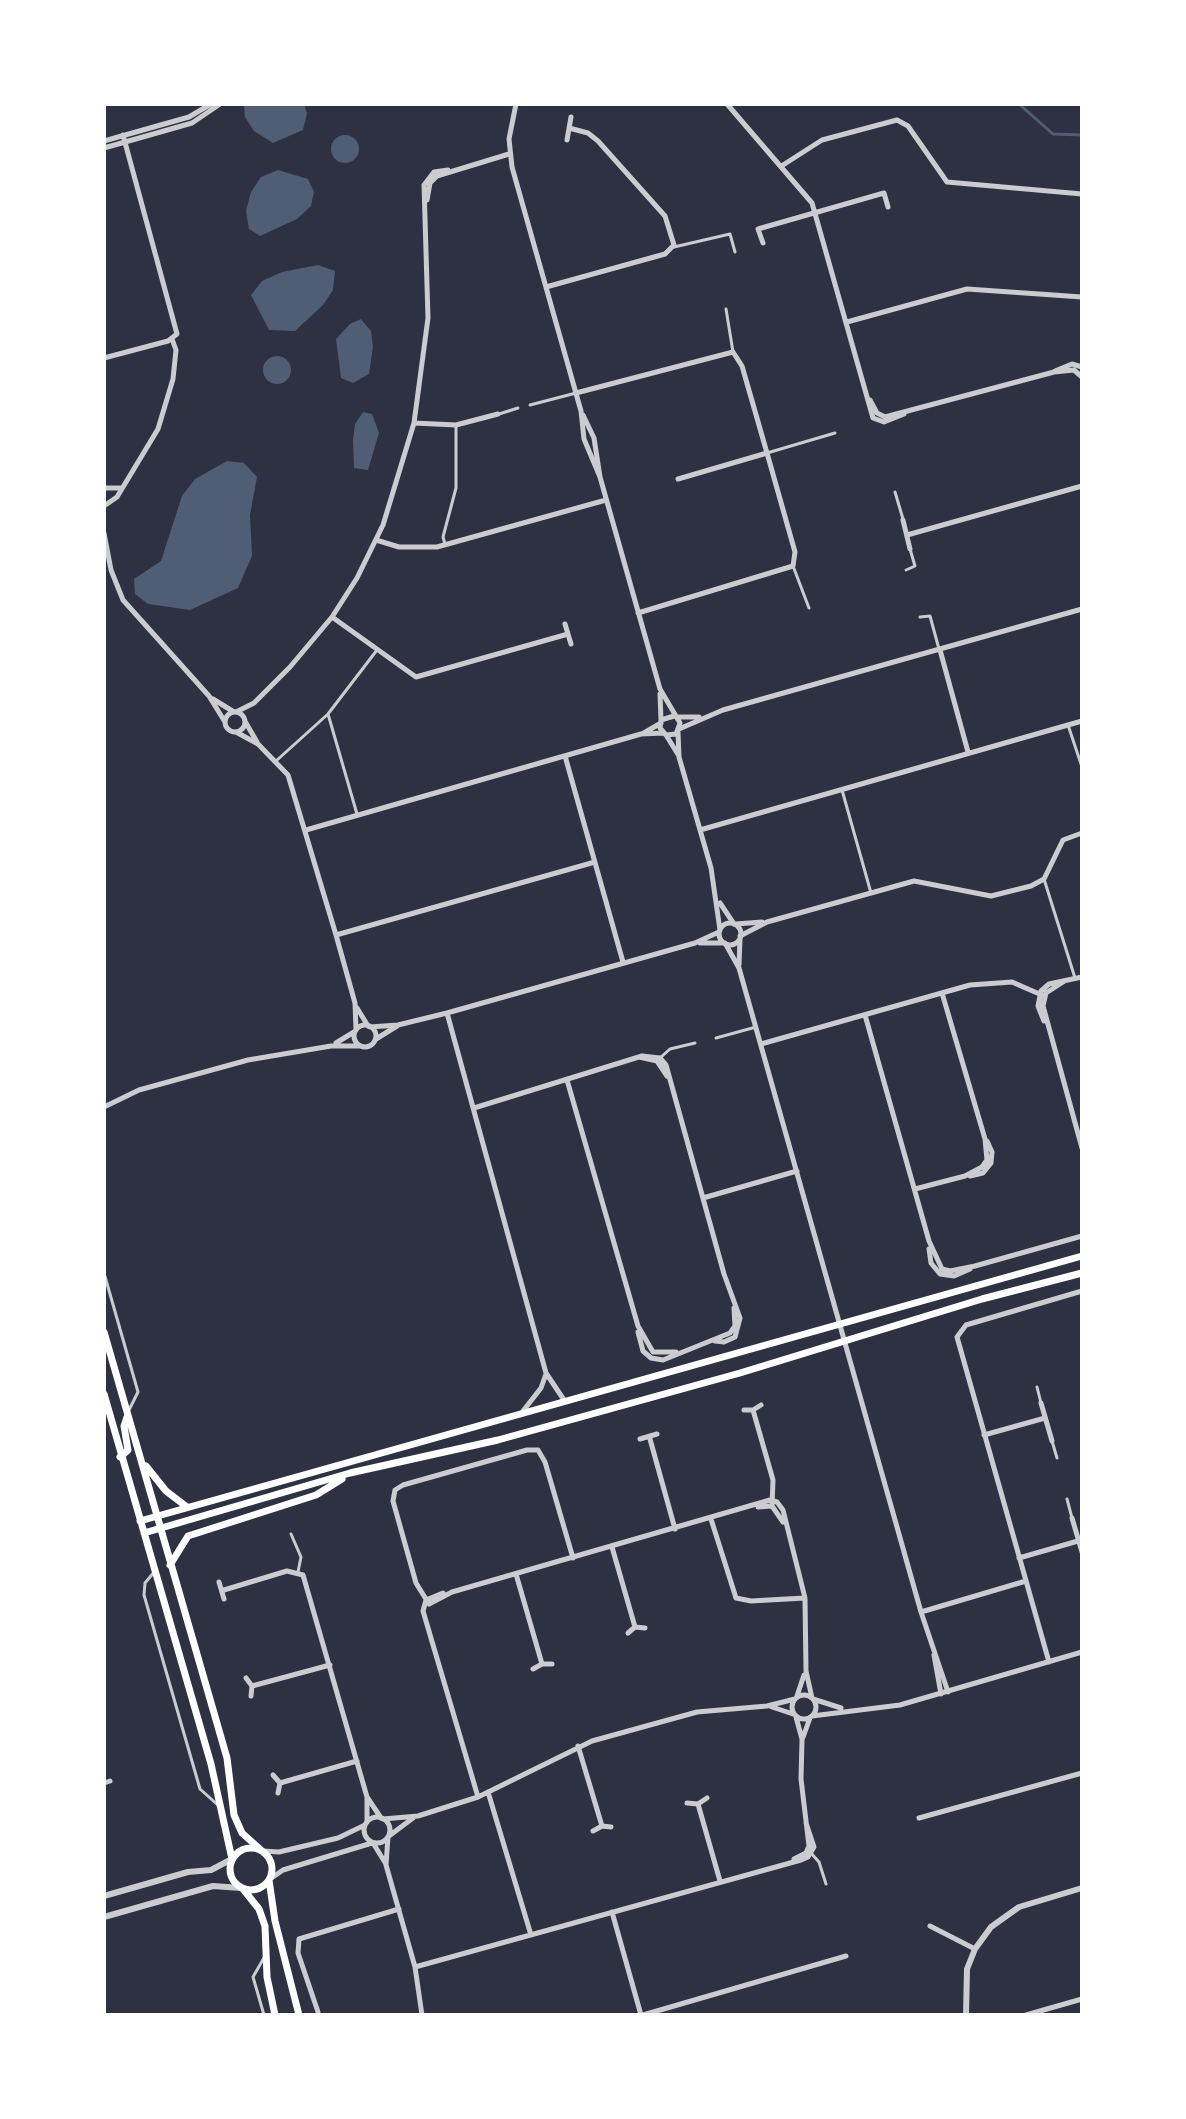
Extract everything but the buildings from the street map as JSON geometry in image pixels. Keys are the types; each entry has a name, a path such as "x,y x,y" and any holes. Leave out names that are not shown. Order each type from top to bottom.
{"main road":[{"path":"140,1521 1082,1256"},
{"path":"144,1533 350,1473 498,1440 846,1342 982,1299 1082,1273"},
{"path":"104,1332 227,1758 234,1815 242,1833 271,1862 275,1921 299,2015"},
{"path":"104,1394 211,1764 232,1859 230,1874 263,1917 265,1955 275,2015"},
{"path":"120,1457 128,1450 124,1426 127,1413"},
{"path":"142,1461 166,1491 187,1507"},
{"path":"170,1565 188,1536 316,1495 350,1473"},
{"path":"232,1859 245,1848 262,1851"},
{"path":"242,1888 259,1889 270,1880"}],"street":[{"path":"104,148 124,138 189,117 211,104"},
{"path":"104,141 192,123 220,104"},
{"path":"516,104 509,154 581,411 594,438 606,500 660,689 679,731 679,757"},
{"path":"727,104 809,197 816,212 868,396 882,416 904,414 1054,372 1081,371"},
{"path":"567,140 571,117"},
{"path":"783,165 822,140 897,120 908,126 947,182 1082,194"},
{"path":"546,287 665,254 673,247 665,216 594,137 569,128"},
{"path":"104,506 115,499 158,429 173,379 176,350 173,312 124,138"},
{"path":"236,732 254,703 299,658 332,617 376,540 397,488 414,423 429,310 427,200 423,188 426,179 438,170 509,154"},
{"path":"763,243 758,229 816,212 884,193 888,207"},
{"path":"847,322 967,289 1082,297"},
{"path":"104,358 174,338"},
{"path":"576,393 733,352 742,366 767,453 796,557 793,566 638,613"},
{"path":"414,423 456,425 498,414"},
{"path":"678,479 767,453"},
{"path":"907,535 1082,486"},
{"path":"104,488 123,487"},
{"path":"376,540 399,547 445,545 606,500"},
{"path":"903,520 910,549"},
{"path":"104,533 111,570 123,600 209,696 228,729 258,744 288,775 355,1003 354,1039 360,1046"},
{"path":"306,830 641,734 675,717 701,717 1082,609"},
{"path":"332,617 416,677 568,634"},
{"path":"565,624 571,644"},
{"path":"940,650 968,752"},
{"path":"660,689 661,722 679,757 700,830 717,898 720,931 739,968 944,1693"},
{"path":"209,696 245,721 258,744"},
{"path":"225,722 235,712 254,703"},
{"path":"641,734 679,731 701,717"},
{"path":"700,830 1082,721"},
{"path":"565,756 623,962"},
{"path":"331,1046 356,1030 369,1026 398,1025 447,1013 695,943 720,931 724,924 767,922 919,881 991,896 1031,886 1044,879 1060,844 1082,833"},
{"path":"336,935 595,862"},
{"path":"717,898 740,937 739,968"},
{"path":"695,943 733,944 767,922"},
{"path":"1078,978 1049,984 1038,1006 1082,1148"},
{"path":"761,1044 970,985 1006,982 1042,995"},
{"path":"915,1189 983,1173 991,1163 992,1152 985,1138 942,993"},
{"path":"355,1003 375,1032 375,1040"},
{"path":"447,1013 546,1373 564,1400"},
{"path":"865,1015 929,1241 931,1263 940,1274 954,1276 975,1266 1081,1236"},
{"path":"104,1107 139,1090 248,1060 331,1046 369,1046 398,1025"},
{"path":"474,1108 651,1054 666,1065 733,1303 735,1326 730,1333 715,1341 676,1352 653,1352 638,1326 567,1080"},
{"path":"703,1198 797,1171"},
{"path":"1049,1662 958,1333 966,1325 1082,1291"},
{"path":"523,1411 541,1388 546,1373"},
{"path":"1041,1403 1052,1441"},
{"path":"744,1410 753,1410 761,1405"},
{"path":"753,1410 773,1480 773,1504"},
{"path":"984,1435 1045,1418"},
{"path":"640,1439 650,1439 657,1434"},
{"path":"650,1439 675,1529"},
{"path":"478,1797 429,1626 427,1602 416,1583 393,1501 395,1490 403,1485 527,1450 538,1450 545,1462 573,1558"},
{"path":"427,1602 452,1592 750,1507 773,1504 783,1510 805,1598 806,1671 816,1707 802,1740"},
{"path":"1072,1518 1082,1552"},
{"path":"711,1519 736,1598 751,1601 805,1598"},
{"path":"1019,1558 1078,1541"},
{"path":"612,1547 635,1627"},
{"path":"224,1590 298,1572 306,1582 367,1797 365,1837 373,1843 386,1865 415,1967 422,2015"},
{"path":"516,1574 542,1664"},
{"path":"921,1612 1026,1581"},
{"path":"219,1582 224,1590 224,1599"},
{"path":"628,1633 635,1627 645,1628"},
{"path":"767,1706 796,1716 811,1717 845,1709 892,1706 1082,1652"},
{"path":"533,1669 542,1664 552,1664"},
{"path":"252,1686 330,1665"},
{"path":"415,1967 801,1860 813,1842 806,1823 801,1788 802,1740 792,1708 806,1671"},
{"path":"246,1678 252,1686 251,1696"},
{"path":"262,1851 279,1852 338,1838 382,1818 418,1816 478,1797 578,1746 697,1712 767,1706 796,1698 812,1699 845,1709"},
{"path":"578,1746 602,1826"},
{"path":"280,1783 357,1761"},
{"path":"919,1818 1082,1773"},
{"path":"273,1775 280,1783"},
{"path":"278,1793 280,1783"},
{"path":"488,1792 531,1935"},
{"path":"367,1797 390,1828 386,1865"},
{"path":"687,1803 698,1804 707,1798"},
{"path":"698,1804 720,1881"},
{"path":"270,1880 283,1870 373,1843 418,1816"},
{"path":"593,1831 602,1826 611,1827"},
{"path":"104,1896 188,1872 211,1870 232,1859"},
{"path":"104,1917 213,1886 242,1888"},
{"path":"966,2015 965,1982 975,1949 991,1927 1011,1912 1082,1888"},
{"path":"326,2009 318,2014 298,1953 299,1939 399,1909"},
{"path":"612,1912 642,2015 846,1956"},
{"path":"930,1926 975,1949"},
{"path":"1026,2015 1082,1999"}],"lane":[{"path":"673,247 730,234 735,252"},
{"path":"726,309 733,352"},
{"path":"530,405 576,393"},
{"path":"498,414 518,408"},
{"path":"445,545 443,537 456,488 456,425"},
{"path":"767,453 835,433"},
{"path":"895,492 903,520"},
{"path":"906,570 915,566 910,549"},
{"path":"793,566 809,608"},
{"path":"920,617 930,616 940,650"},
{"path":"276,761 328,714 377,650"},
{"path":"328,714 357,815"},
{"path":"1068,725 1082,767"},
{"path":"842,790 871,893"},
{"path":"1044,879 1078,978"},
{"path":"716,1038 756,1027"},
{"path":"658,1060 670,1049 695,1043"},
{"path":"104,1273 138,1392 127,1413"},
{"path":"1037,1387 1041,1403"},
{"path":"1052,1441 1057,1458"},
{"path":"1067,1499 1072,1518"},
{"path":"291,1534 301,1557 298,1572"},
{"path":"156,1569 145,1583 144,1595 201,1791 219,1806"},
{"path":"809,1852 819,1862 826,1884"},
{"path":"264,2015 253,1977 265,1955"}],"water":[{"path":"244,104 304,104 307,113 303,130 273,143 254,131 245,117"},
{"path":"345,135 355,139 359,149 355,159 345,163 335,159 331,149 335,139"},
{"path":"278,170 308,179 314,192 311,206 297,219 260,236 249,229 246,211 251,192 261,177"},
{"path":"318,265 335,271 333,290 323,305 295,331 269,330 251,295 262,281 282,272"},
{"path":"361,319 371,331 373,347 369,374 353,383 341,378 336,339 350,324"},
{"path":"277,356 287,360 291,370 287,380 277,384 267,380 263,370 267,360"},
{"path":"363,412 372,414 379,433 368,470 354,468 355,424"},
{"path":"227,461 244,463 257,477 250,515 252,556 238,588 190,610 148,604 135,594 134,579 161,561 182,496 195,479"}],"waterway":[{"path":"1019,104 1053,134 1082,135"}]}
